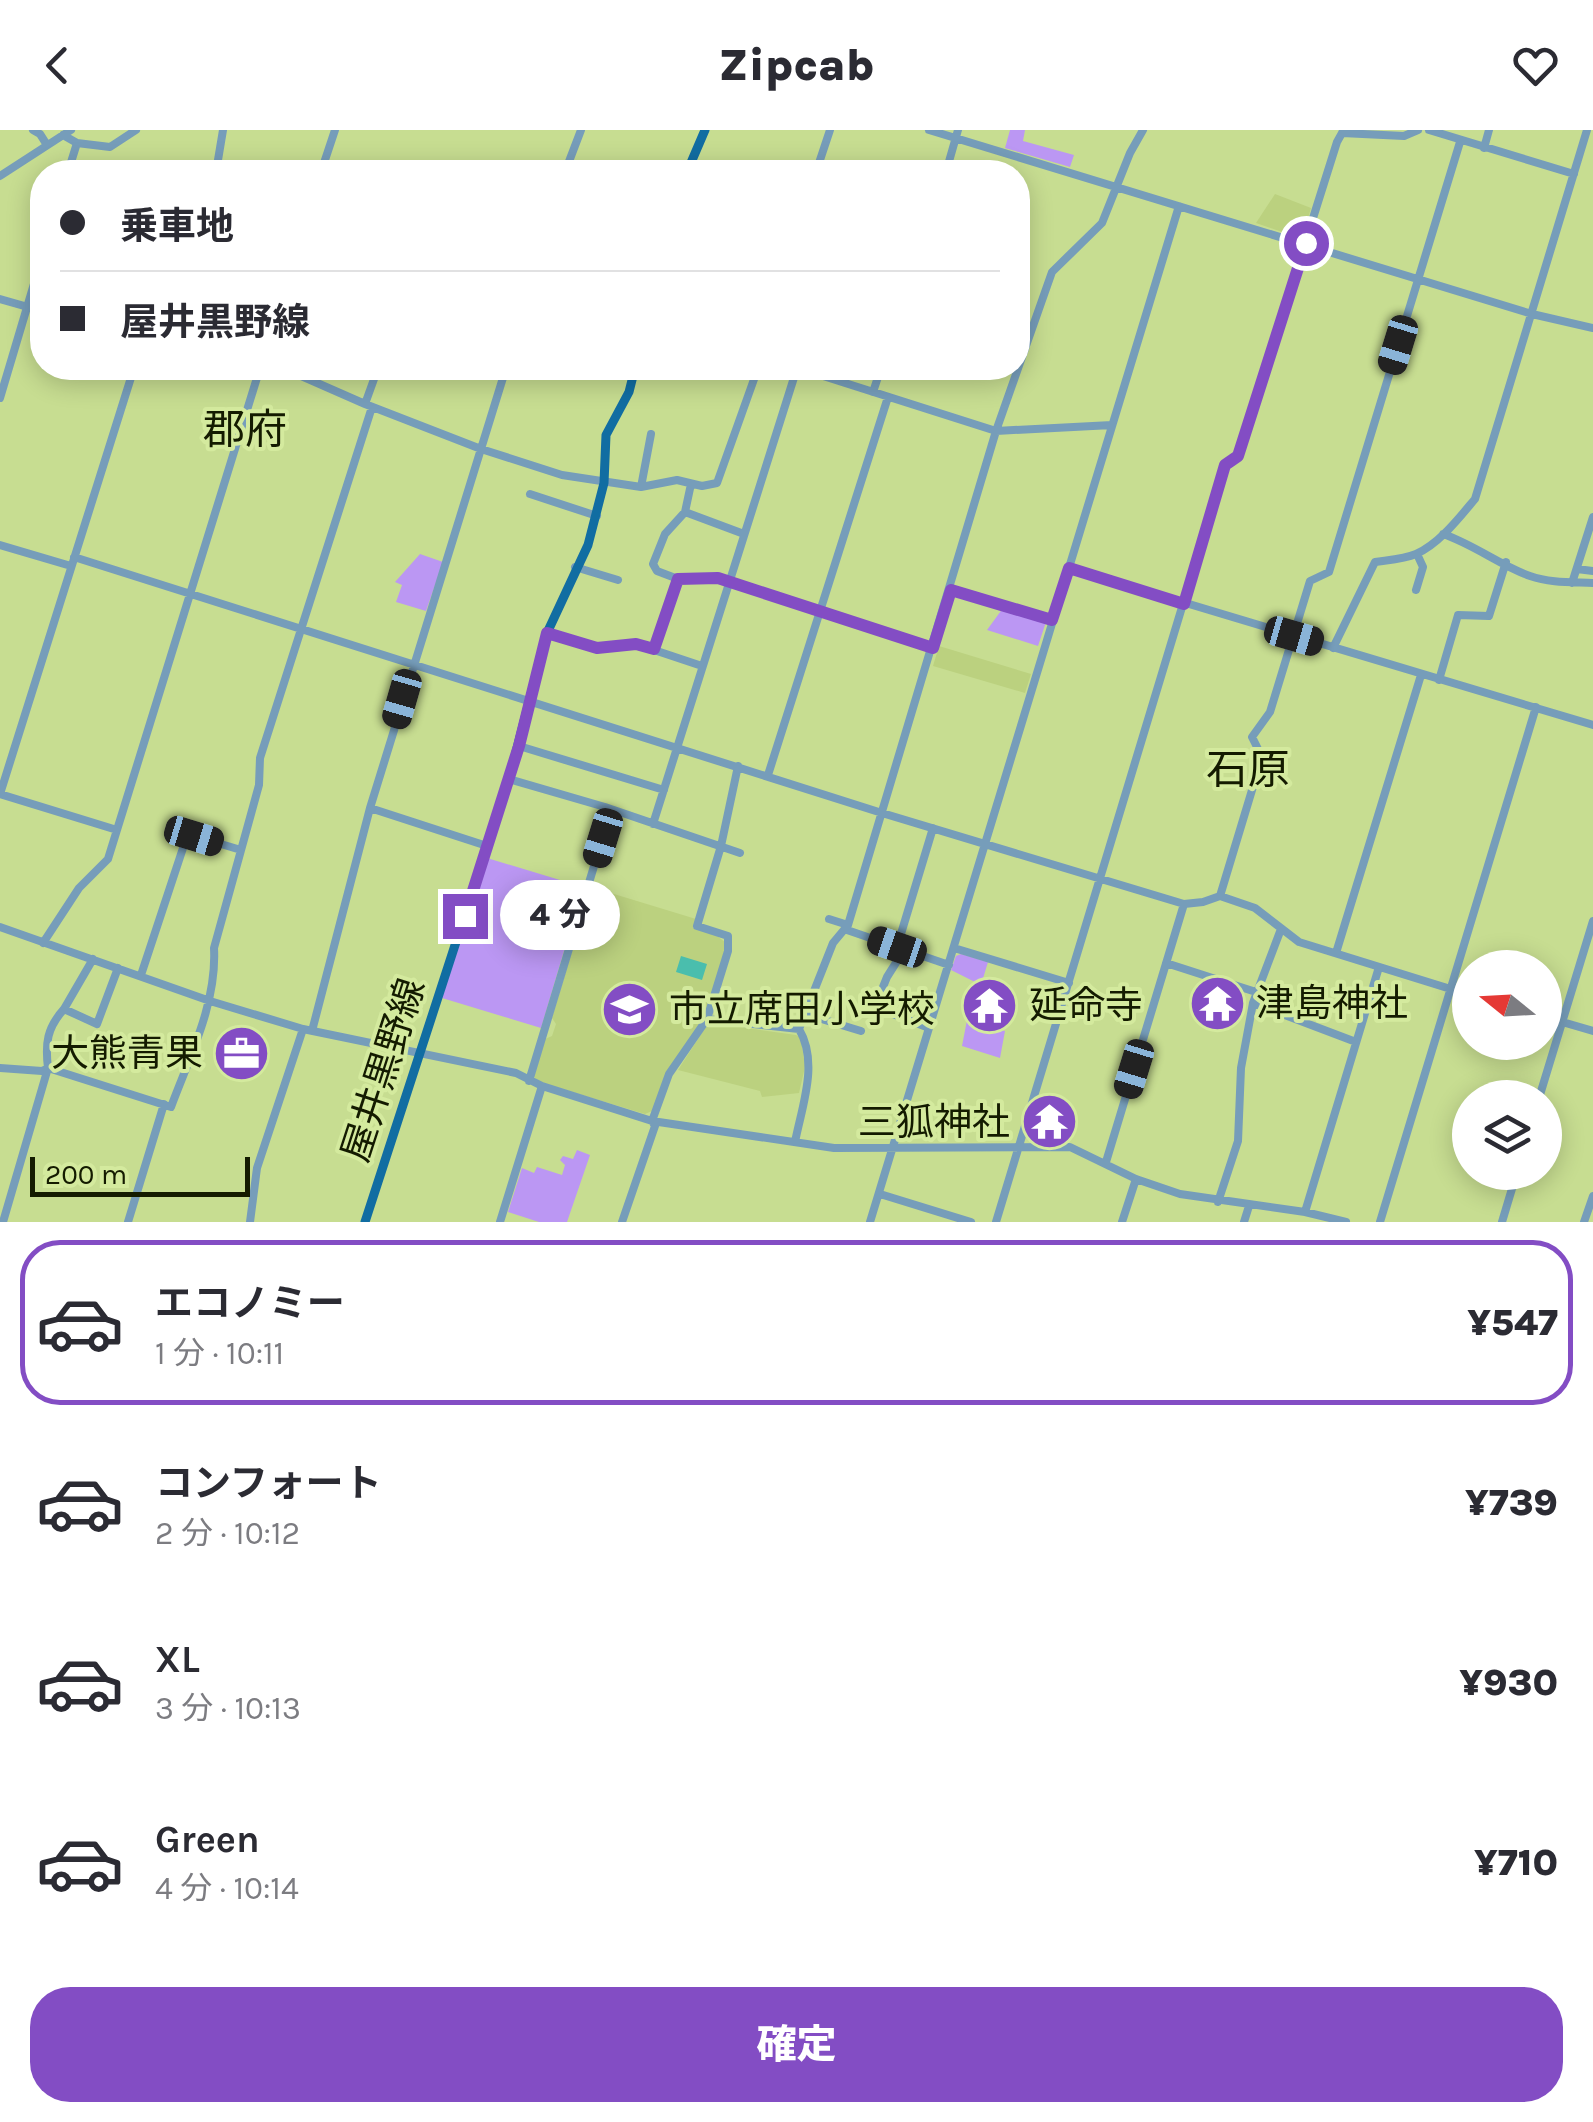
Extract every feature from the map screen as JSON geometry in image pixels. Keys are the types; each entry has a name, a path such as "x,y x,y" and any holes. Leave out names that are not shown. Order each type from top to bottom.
{"main road":[{"path":"692,160 705,130"},
{"name":"屋井黒野線","path":"365,1222 509,779 547,633 588,545 597,516 604,483 606,434 632,380"}],"street":[{"path":"33,130 48,145"},
{"path":"0,176 67,133 77,143 110,148 136,130"},
{"path":"218,160 223,130"},
{"path":"325,160 334,130"},
{"path":"570,160 581,130"},
{"path":"820,160 830,130"},
{"path":"929,130 957,134 1532,314 1593,328"},
{"path":"1030,335 1052,272 1102,223 1142,130"},
{"path":"996,1222 1225,465 1238,456 1336,142 1341,132 1404,136 1418,130"},
{"path":"1429,130 1574,174"},
{"path":"1484,148 1488,130"},
{"path":"1333,648 1375,562 1417,554 1447,533 1474,499 1587,130"},
{"path":"949,160 957,134"},
{"path":"1220,896 1262,757 1252,737 1270,712 1310,581 1329,572 1460,142"},
{"path":"72,160 77,143"},
{"path":"870,1222 1179,206"},
{"path":"0,398 30,297"},
{"path":"0,298 30,308"},
{"path":"118,830 0,794 130,380"},
{"path":"43,943 91,873 108,859 256,380"},
{"path":"311,380 481,449 562,475 641,487 678,480 717,483 754,380"},
{"path":"0,1068 48,1068 172,1107 210,1001 214,948 259,786 260,758 375,380"},
{"path":"250,1222 258,1168 307,1030 412,663 502,380"},
{"path":"653,824 793,380"},
{"path":"835,380 996,432 1112,425"},
{"path":"873,392 877,380"},
{"path":"799,1030 832,943 847,928 1014,380"},
{"path":"768,775 888,396"},
{"path":"641,487 642,455 651,434"},
{"path":"692,484 685,512 665,534 653,564 657,571 678,579 718,578 933,648"},
{"path":"530,494 597,516"},
{"path":"685,512 744,534"},
{"path":"1572,583 1593,516"},
{"path":"1443,534 1471,544 1526,575 1593,583"},
{"path":"0,545 191,594 882,813 1184,904 1220,896 1255,908 1299,942 1450,989"},
{"path":"1416,590 1423,567 1417,554"},
{"path":"1439,680 1458,614 1490,616 1506,562"},
{"path":"575,567 618,580"},
{"path":"1069,568 1593,724"},
{"path":"1577,570 1593,571"},
{"path":"654,649 678,579"},
{"path":"951,590 1052,620"},
{"path":"547,633 597,648 636,644 702,666"},
{"path":"1336,953 1421,675"},
{"path":"1380,1222 1536,707"},
{"path":"519,746 664,790"},
{"path":"622,1222 655,1126 652,1120 670,1074 707,1019 728,951 728,936 697,926 721,846 738,766"},
{"path":"509,779 740,853"},
{"path":"370,808 487,846"},
{"path":"530,1081 611,810"},
{"path":"929,1028 875,1007 900,948 933,828"},
{"path":"141,975 186,839 194,836 241,850"},
{"path":"1106,1162 1184,904"},
{"path":"829,919 948,964"},
{"path":"1593,921 1562,1022 1593,1032"},
{"path":"0,928 210,1001 307,1030 516,1073 542,1086 652,1120 834,1148 1070,1148 1136,1179 1180,1194 1305,1212 1346,1222"},
{"path":"1218,1202 1238,1141 1240,1068 1253,1002 1282,929"},
{"path":"954,948 1069,983"},
{"path":"3,1222 48,1068 46,1038 92,959"},
{"path":"1166,963 1256,992"},
{"path":"1305,1212 1379,967"},
{"path":"64,1009 97,1024 118,968"},
{"path":"1253,1002 1356,1042"},
{"path":"805,1014 861,1032"},
{"path":"707,1019 799,1030"},
{"path":"795,1142 810,1064 807,1043 799,1030"},
{"path":"500,1222 542,1086"},
{"path":"128,1222 164,1104"},
{"path":"1122,1222 1136,1179"},
{"path":"1502,1222 1512,1190"},
{"path":"880,1194 971,1222"},
{"path":"1584,1222 1593,1197"},
{"path":"1244,1222 1249,1206"}],"shaded area":[{"path":"1010,130 1025,130 1023,141 1074,155 1070,167 1005,148"},
{"path":"1275,194 1311,208 1302,239 1256,223"},
{"path":"420,554 443,562 426,611 396,602 402,585 395,582"},
{"path":"1003,608 1046,622 1038,646 987,630"},
{"path":"939,646 1031,674 1025,693 933,666"},
{"path":"487,858 583,887 541,1028 442,998"},
{"name":"市立席田小学校","path":"591,887 696,919 693,928 716,935 726,943 714,993 696,1033 652,1111 645,1114 539,1082 534,1077 545,1039 552,1036 556,1024 552,1018"},
{"path":"956,956 988,962 981,985 951,970"},
{"path":"968,1015 984,1019 984,1027 1005,1031 1000,1058 962,1046"},
{"path":"712,1023 801,1038 805,1067 799,1093 762,1097 760,1091 678,1070"},
{"path":"577,1150 590,1155 567,1222 539,1222 508,1212 522,1168 534,1173 537,1167 562,1175 565,1165 560,1160 563,1156 573,1159"}],"water":[{"path":"681,956 707,964 702,980 676,972"}],"place":[{"name":"津島神社","path":"1217,1003"},
{"name":"延命寺","path":"990,1005"},
{"name":"市立席田小学校","path":"630,1009"},
{"name":"大熊青果","path":"242,1053"},
{"name":"三狐神社","path":"1049,1122"}],"district":[{"name":"郡府","path":"245,429"},
{"name":"石原","path":"1248,769"}],"route":[{"path":"465,916 519,746 547,633 597,648 636,644 654,649 678,579 718,578 933,648 951,590 1052,620 1069,568 1184,604 1225,465 1238,456 1306,243"}]}
